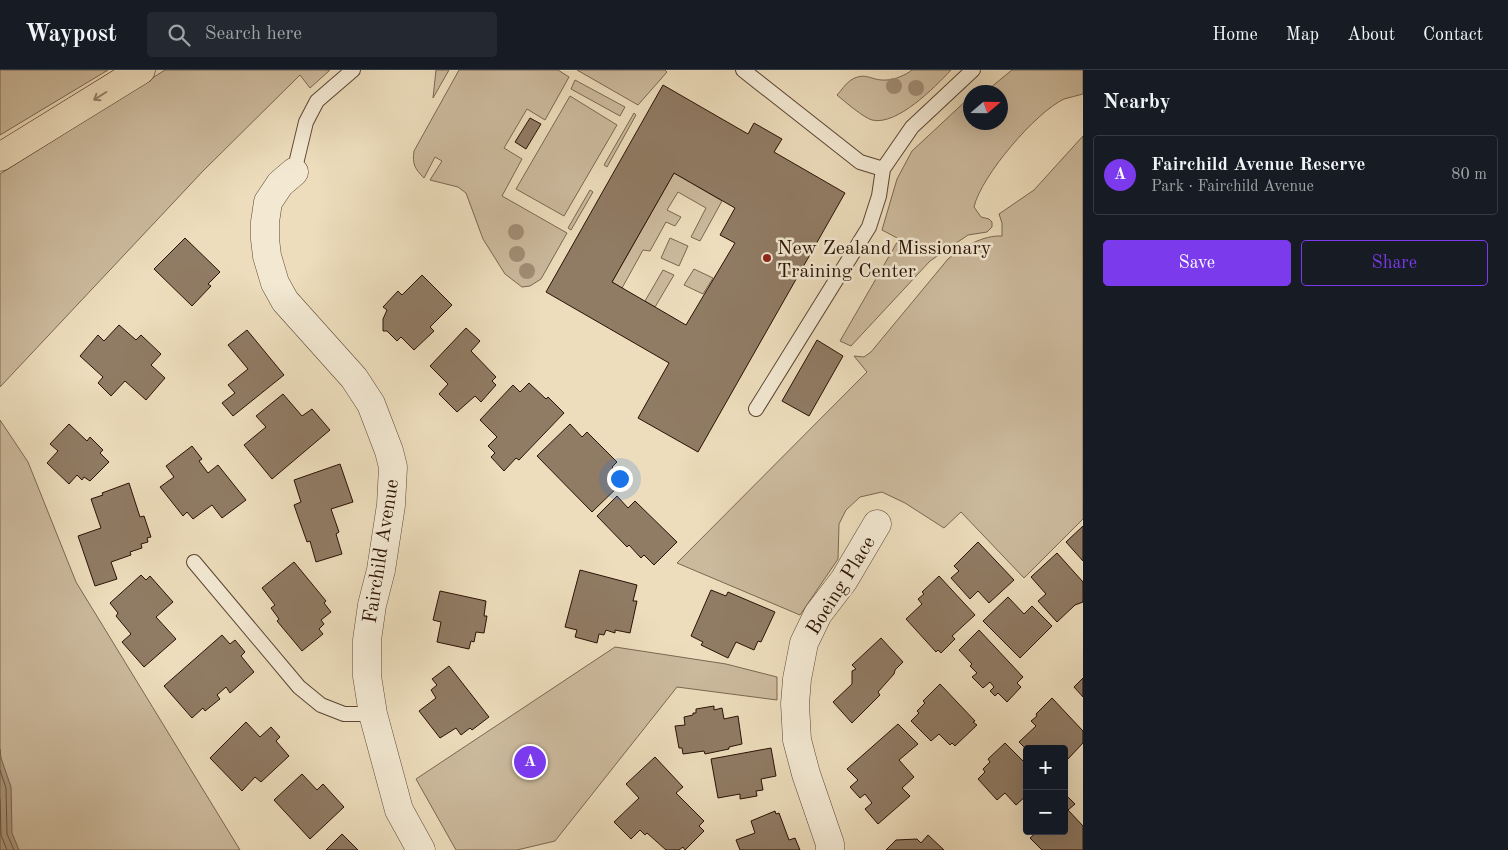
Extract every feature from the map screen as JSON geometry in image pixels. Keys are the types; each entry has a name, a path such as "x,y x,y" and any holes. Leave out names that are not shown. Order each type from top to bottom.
{"highway":[{"path":"0,157 141,70"}],"street":[{"name":"Fairchild Avenue","path":"294,172 280,184 268,202 265,222 266,256 275,283 286,302 354,378 371,404 393,467 391,505 381,570 372,605 367,640 367,676 373,714 399,810 420,850"},
{"name":"Boeing Place","path":"830,850 830,844 806,774 797,740 795,704 797,679 804,643 818,614 844,580 877,524"}],"lane":[{"path":"294,172 306,122 317,100 353,70"},
{"path":"743,70 860,162 883,169"},
{"path":"756,409 869,227 880,196 883,169 912,127 973,70"},
{"path":"194,562 299,687 321,705 344,714 373,714"}],"shaded area":[{"path":"0,70 108,70 0,135"},
{"path":"165,70 330,70 310,88 300,75 203,171 0,387 0,174"},
{"path":"436,70 449,70 433,98"},
{"path":"459,70 558,70 569,77 545,120 527,109 504,148 522,159 502,196 567,233 541,279 530,286 522,287 505,274 483,239 466,193 458,187 430,180 442,161 435,157 424,178 415,166 413,159 414,151"},
{"path":"577,70 665,70 667,72 638,105"},
{"path":"912,70 951,70 915,104 893,117 882,120 868,119 837,95 856,77 865,76 889,80 907,74"},
{"path":"1012,70 1083,70 1083,94 1064,99 1039,117 1011,146 987,179 974,207 981,217 992,222 992,227 987,232 968,235 930,261 851,346 840,341 899,239 882,230 897,179 912,151 963,104 963,130 1008,130 1008,85 994,85"},
{"path":"575,80 625,107 620,116 571,89"},
{"path":"570,96 617,125 564,216 516,189"},
{"path":"634,113 636,115 607,167 604,165"},
{"path":"1083,136 1083,519 1024,578 961,512 944,528 905,503 882,492 860,497 846,510 839,524 838,559 800,615 677,563 867,372 854,356 864,357 871,352 948,259 960,250 988,237 1002,236 1002,223 999,214 1034,190"},
{"path":"674,173 722,201 700,241 691,237 706,208 678,192 667,210 681,217 675,226 666,222 650,251 643,250 622,288 612,282"},
{"path":"590,190 593,192 571,230 568,228"},
{"path":"670,238 688,246 679,266 661,258"},
{"path":"694,269 713,278 703,294 684,285"},
{"path":"663,270 674,275 655,307 645,301"},
{"path":"0,420 28,462 76,582 240,850 0,850"},
{"path":"615,647 726,664 777,677 777,700 677,687 555,841 517,850 456,850 416,779"}],"water":[{"path":"0,749 1,758 11,787 12,833 19,850 0,850"}],"building":[{"name":"New Zealand Missionary Training Center","path":"663,85 748,134 754,123 782,139 774,152 845,193 698,452 638,418 669,363 546,292","holes":["674,173 735,208 720,235 735,243 686,325 612,282"]},
{"path":"530,118 541,124 526,149 515,142"},
{"path":"185,238 220,272 208,284 211,286 192,306 154,269"},
{"path":"422,275 452,305 430,327 434,331 414,350 401,337 397,341 387,331 383,331 383,319 387,310 383,307 398,291 402,295"},
{"path":"119,325 136,340 141,335 161,354 151,365 165,378 146,400 125,381 111,396 98,383 103,377 80,356 98,335 104,341"},
{"path":"466,328 480,341 471,351 496,377 492,381 496,385 481,402 475,396 457,412 439,394 448,384 430,366"},
{"path":"247,330 284,375 233,416 222,403 235,393 228,385 248,369 228,345"},
{"path":"817,340 843,356 809,416 782,401"},
{"path":"529,383 546,399 548,397 564,413 519,460 516,458 504,471 491,457 495,453 488,446 497,437 480,420 513,385 520,392"},
{"path":"283,394 302,416 312,409 330,430 272,479 244,445 266,427 256,416"},
{"path":"69,424 87,441 90,437 103,450 100,453 109,462 90,481 84,477 82,480 77,475 69,484 47,463 58,451 50,444"},
{"path":"570,424 582,437 587,432 617,462 612,467 624,481 592,512 537,456"},
{"path":"192,446 202,459 199,461 208,473 218,465 246,500 222,518 212,505 193,519 187,512 183,516 160,487 174,477 166,466"},
{"path":"340,464 353,502 331,509 339,532 336,534 342,554 316,562 310,541 307,542 294,505 301,502 294,480"},
{"path":"129,483 140,517 144,516 151,537 147,538 148,542 141,544 142,548 130,552 131,555 111,562 117,579 95,586 78,536 101,528 91,499"},
{"path":"617,496 628,508 635,501 677,542 654,565 644,555 641,558 629,545 627,547 597,516"},
{"path":"1083,526 1083,561 1066,542"},
{"path":"978,542 1014,580 989,603 978,591 970,599 951,578 959,571 954,566"},
{"path":"1057,553 1083,582 1083,602 1075,605 1057,622 1038,601 1046,594 1031,577"},
{"path":"294,562 326,601 324,603 331,612 321,620 324,624 319,629 323,634 302,651 277,621 279,619 271,608 275,605 262,588"},
{"path":"580,570 637,585 633,601 637,601 630,633 615,630 615,633 606,630 604,635 599,634 597,643 575,637 577,630 565,627"},
{"path":"141,575 146,580 150,576 173,602 156,617 176,639 144,667 122,642 131,634 116,616 118,613 110,603"},
{"path":"939,576 975,615 952,636 955,639 941,653 938,650 936,652 906,619 922,604 918,599 924,594 922,592"},
{"path":"711,590 726,596 728,592 775,612 761,642 758,641 754,650 736,642 728,658 701,645 703,642 691,636"},
{"path":"440,591 486,601 484,616 487,616 484,633 476,632 474,642 471,641 469,649 437,642 441,622 433,620"},
{"path":"1008,597 1024,614 1032,606 1052,626 1020,658 983,621"},
{"path":"979,630 1023,677 1017,683 1021,687 1007,702 998,693 995,696 990,691 994,687 990,682 983,688 972,677 977,673 970,666 972,664 959,650"},
{"path":"222,635 230,644 235,640 245,652 241,656 254,672 230,693 226,687 217,695 220,699 205,711 203,708 192,718 164,686"},
{"path":"881,638 903,662 878,692 880,695 852,723 833,702 852,684 852,671 856,669 852,665"},
{"path":"449,666 489,717 472,730 470,728 461,735 456,728 440,738 419,711 436,698 431,690 437,685 432,679"},
{"path":"1083,678 1083,697 1074,687"},
{"path":"940,684 977,725 955,746 952,743 950,745 939,734 931,741 911,721 925,703 923,701"},
{"path":"1052,698 1083,731 1083,743 1068,759 1068,745 1023,746 1019,742 1036,726 1031,721 1037,716 1036,714"},
{"path":"714,706 714,710 722,708 724,719 738,716 742,744 705,754 704,751 683,754 682,748 679,748 675,726 685,725 684,717 696,713 696,709"},
{"path":"246,722 260,737 271,727 280,737 276,741 289,756 261,782 255,777 242,791 210,758"},
{"path":"898,724 918,744 899,760 914,777 902,788 910,796 878,824 865,809 872,803 865,794 860,798 850,787 858,780 847,769"},
{"path":"1005,743 1023,761 1023,799 1016,805 1005,793 997,800 978,779 985,772 983,769 990,762 988,759"},
{"path":"771,748 776,776 761,779 763,790 756,791 757,796 740,799 740,794 718,798 711,759"},
{"path":"655,757 683,787 676,793 704,821 699,826 704,831 685,850 683,847 679,850 666,850 647,833 645,835 640,830 631,839 614,822 639,798 626,784"},
{"path":"302,774 317,790 323,784 344,807 310,839 274,800"},
{"path":"1068,797 1075,804 1068,810"},
{"path":"1068,810 1083,826 1083,850 1042,850 1030,838 1033,835 1068,835"},
{"path":"775,811 776,814 779,813 789,840 795,838 800,850 740,850 736,840 755,833 751,821"},
{"path":"342,834 358,850 326,850"},
{"path":"928,835 944,850 886,850 896,840 917,839 921,843"}],"place":[{"name":"New Zealand Missionary Training Center","path":"767,258"},
{"name":"Fairchild Avenue Reserve","path":"530,762"}]}
